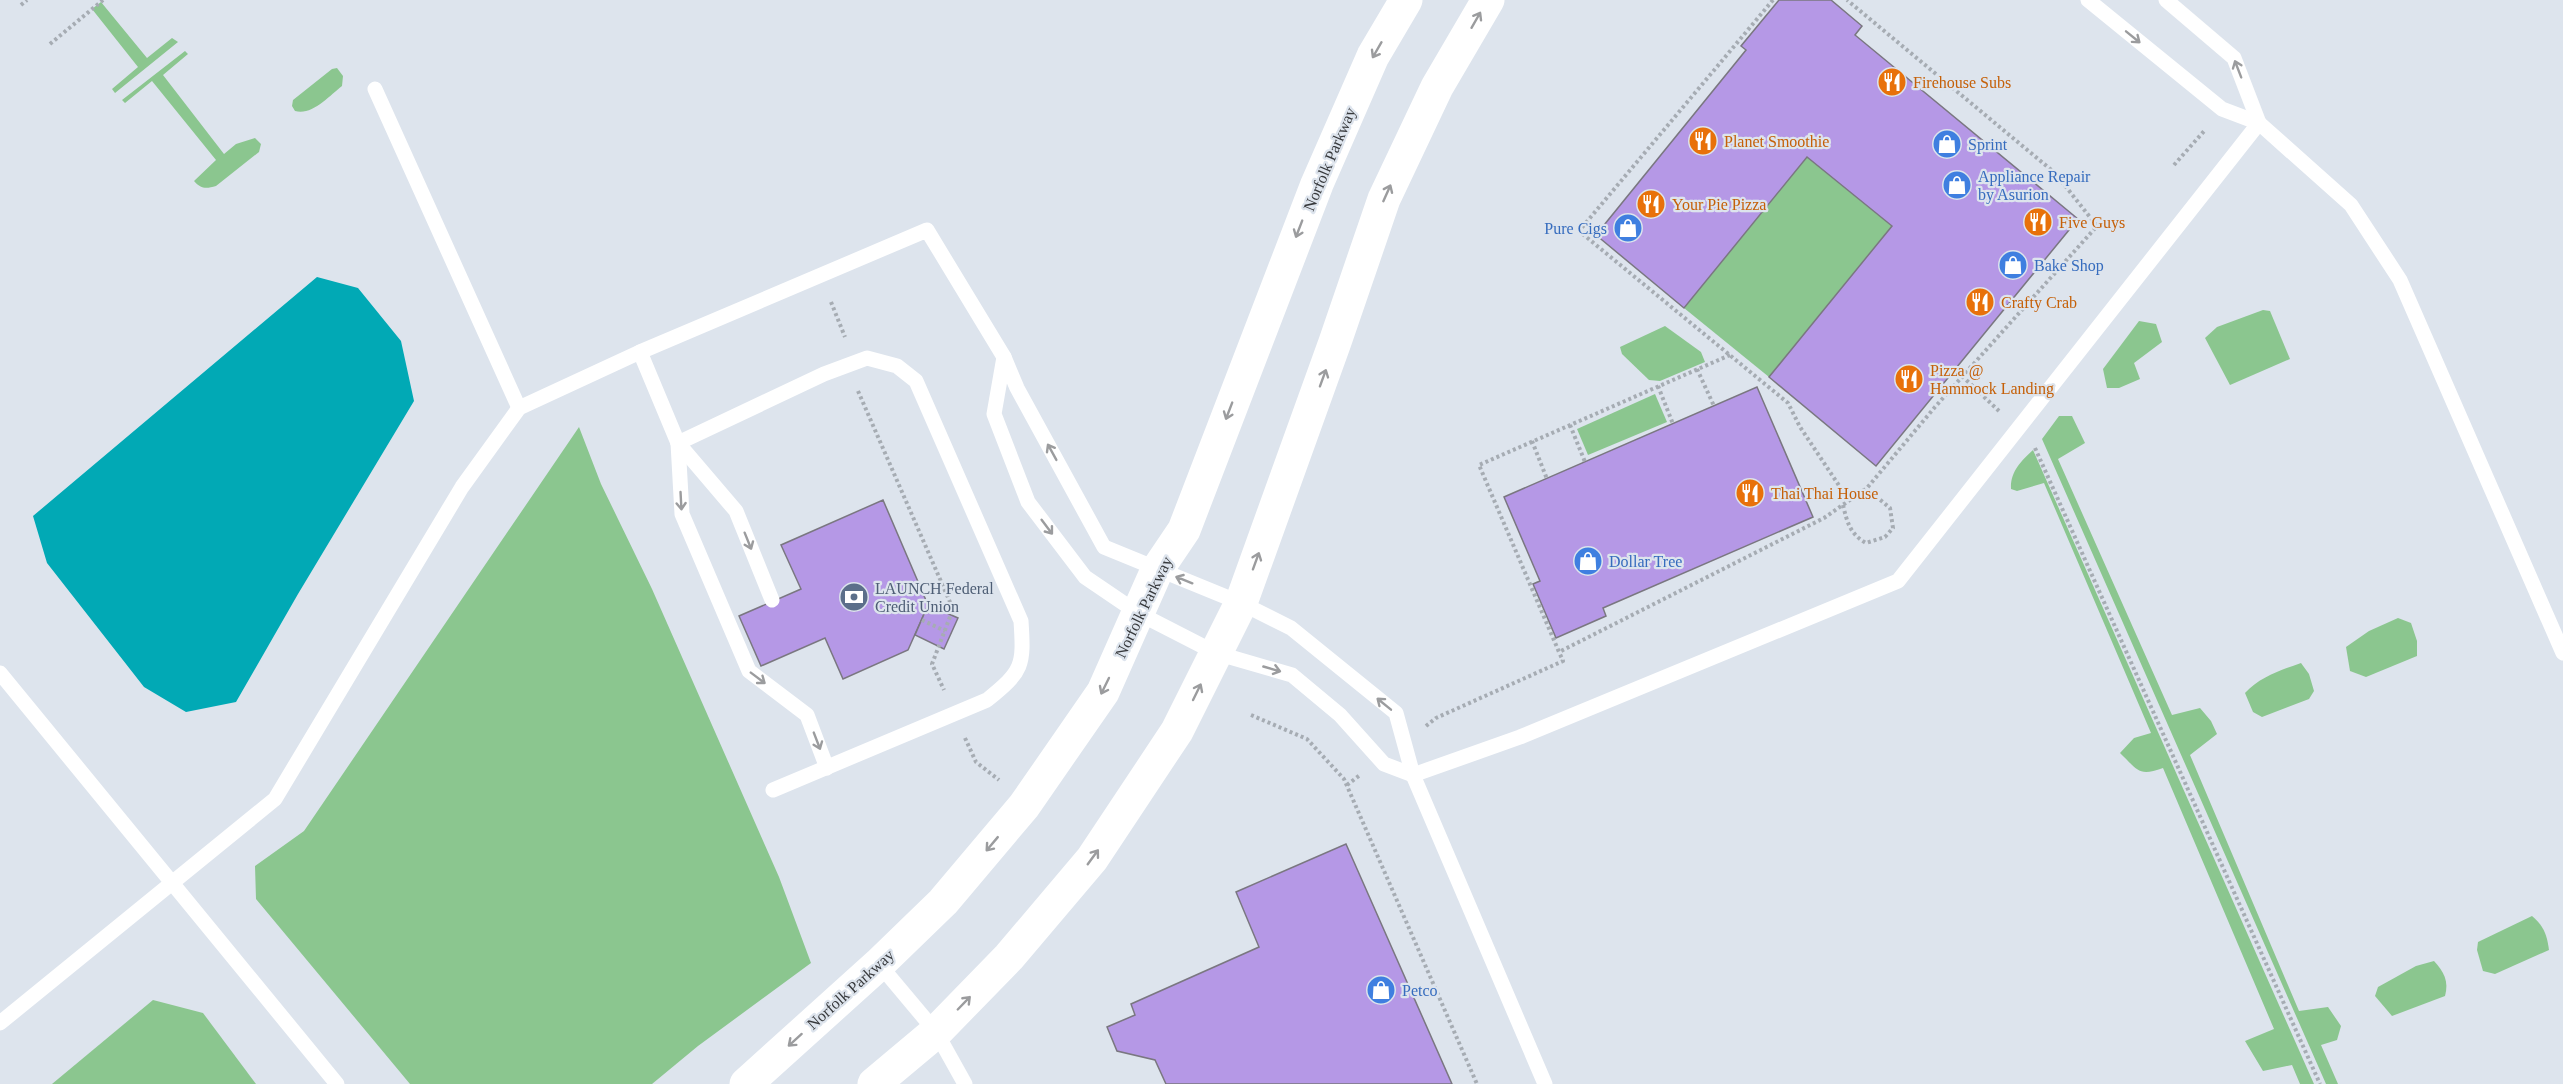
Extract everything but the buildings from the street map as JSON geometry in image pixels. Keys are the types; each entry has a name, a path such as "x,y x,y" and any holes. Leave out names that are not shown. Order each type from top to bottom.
{"street":[{"name":"Norfolk Parkway","path":"746,1084 879,964 943,902 1024,806 1103,692 1157,570 1184,530 1317,184 1373,56 1407,0"},
{"path":"874,1084 936,1032 1009,957 1092,859 1177,731 1241,603 1384,199 1437,87 1488,0"}],"lane":[{"path":"2088,0 2222,109 2259,123 2351,205 2400,280 2563,654"},
{"path":"2166,0 2234,58 2259,123"},
{"path":"375,89 519,408"},
{"path":"1004,357 994,414 1028,502 1085,577 1138,613 1216,653 1292,675 1340,714 1384,764 1413,775 1520,737 1898,580 2259,123"},
{"path":"0,1023 275,799 462,487 519,408 640,351 927,230 1004,357 1017,388 1104,547 1241,603 1291,628 1396,713 1413,775 1545,1084"},
{"path":"640,351 678,442 736,511 772,600"},
{"path":"678,442 824,375 867,358 897,366 916,381 1021,621 1023,656 1012,680 987,700 773,790"},
{"path":"678,442 682,514 749,671 807,715 827,768"},
{"path":"0,672 337,1084"},
{"path":"879,964 936,1032 965,1084"}],"path":[{"path":"21,6 27,0"},
{"path":"50,44 96,2 103,0"},
{"path":"1773,0 1579,231 1788,403 1800,427 1850,502"},
{"path":"1559,652 1824,518 1850,502 2097,226 2055,173 1847,0"},
{"path":"2174,165 2208,127"},
{"path":"831,302 849,347 859,397 953,609 932,664 976,762 999,780"},
{"path":"1404,742 1436,718 1563,661 1479,465 1730,355"},
{"path":"1697,369 1714,406"},
{"path":"1962,376 2034,445 2320,1084"},
{"path":"1658,386 1673,424"},
{"path":"1570,424 1585,462"},
{"path":"1532,441 1547,479"},
{"path":"1844,505 1848,525 1855,537 1866,543 1885,537 1893,528 1890,508 1878,498 1862,491"},
{"path":"922,620 945,631"},
{"path":"1251,715 1307,739 1344,778 1477,1084"},
{"path":"1347,785 1380,760"}],"green space":[{"path":"101,2 147,58 172,38 178,42 115,93 112,89 138,67 92,9"},
{"path":"185,51 188,54 163,75 224,154 236,144 255,138 261,144 259,152 216,186 209,188 201,187 194,181 216,160 152,81 125,103 122,100"},
{"path":"337,68 343,76 342,86 314,108 308,111 295,111 292,106 293,100 332,69"},
{"path":"1807,157 1892,226 1769,377 1684,308"},
{"path":"2263,310 2270,311 2290,359 2230,385 2205,338 2217,327"},
{"path":"2139,321 2156,324 2162,342 2134,363 2140,379 2119,388 2107,388 2103,369"},
{"path":"1665,326 1701,352 1705,362 1660,381 1649,380 1622,354 1620,347"},
{"path":"1655,394 1667,422 1588,455 1577,429"},
{"path":"2059,416 2072,416 2085,443 2058,459 2172,715 2200,708 2211,721 2217,734 2190,755 2299,1011 2328,1007 2341,1026 2337,1040 2321,1045 2338,1084 2326,1084 2042,439"},
{"path":"579,427 601,484 652,589 779,877 811,963 698,1046 652,1084 410,1084 256,899 255,866 304,831"},
{"path":"2033,450 2314,1084 2300,1084 2292,1065 2263,1071 2245,1041 2274,1029 2163,768 2143,772 2135,768 2120,753 2134,738 2151,733 2044,483 2017,491 2011,489 2014,472"},
{"path":"2398,618 2411,623 2417,641 2417,656 2366,677 2350,671 2346,647 2369,631"},
{"path":"2301,663 2309,674 2314,691 2309,699 2262,717 2253,712 2245,693 2264,678"},
{"path":"2532,916 2544,931 2549,950 2495,974 2483,971 2477,950 2478,942"},
{"path":"2434,961 2445,977 2445,996 2392,1016 2375,996 2378,987 2416,966"},
{"path":"153,1000 203,1013 256,1084 52,1084"}],"water":[{"path":"317,277 358,288 401,341 414,401 236,702 186,712 144,687 47,563 33,516"}],"place":[{"name":"Firehouse Subs","path":"1892,82"},
{"name":"Planet Smoothie","path":"1703,141"},
{"name":"Sprint","path":"1947,144"},
{"name":"Appliance Repair by Asurion","path":"1957,185"},
{"name":"Your Pie Pizza","path":"1651,204"},
{"name":"Five Guys","path":"2038,222"},
{"name":"Pure Cigs","path":"1628,228"},
{"name":"Bake Shop","path":"2013,265"},
{"name":"Crafty Crab","path":"1980,302"},
{"name":"Pizza @ Hammock Landing","path":"1909,379"},
{"name":"Thai Thai House","path":"1750,493"},
{"name":"Dollar Tree","path":"1588,561"},
{"name":"LAUNCH Federal Credit Union","path":"854,597"},
{"name":"Petco","path":"1381,990"}]}
